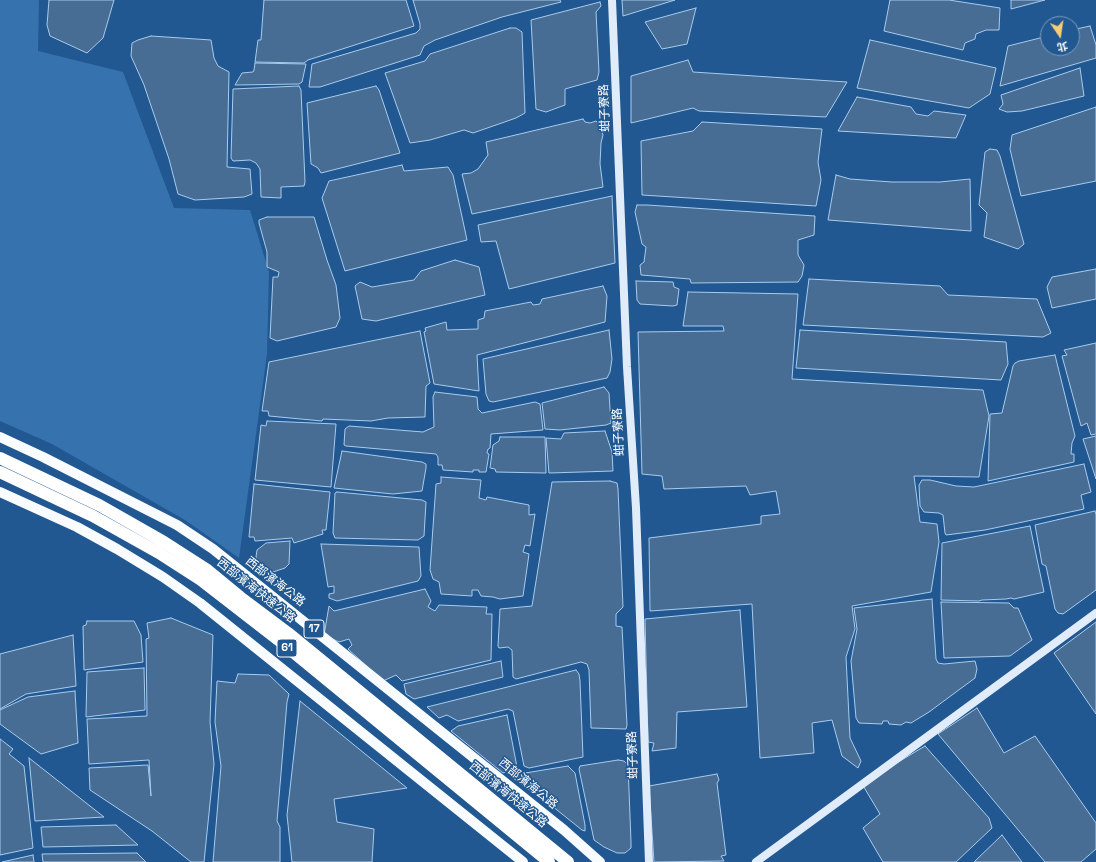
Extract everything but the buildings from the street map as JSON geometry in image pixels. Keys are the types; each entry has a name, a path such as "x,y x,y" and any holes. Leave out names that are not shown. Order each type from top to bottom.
{"highway":[{"name":"西部濱海快速公路","path":"0,458 99,505 164,542 206,569 294,638 566,860"},
{"name":"西部濱海快速公路","path":"0,472 93,516 159,553 200,580 281,642 549,862"}],"main road":[{"name":"西部濱海公路","path":"0,437 43,457 170,522 213,549 564,830 600,862"},
{"path":"0,492 76,527 117,549 163,577 200,603 524,862"}],"street":[{"name":"蚶子寮路","path":"612,0 627,367 636,508 649,862"},
{"path":"756,862 1096,613"}],"shaded area":[{"path":"0,0 39,0 38,51 123,72 174,208 250,210 269,272 267,354 239,558 185,520 52,444 0,421"},
{"path":"49,0 114,0 103,38 87,53 50,36 47,25"},
{"path":"264,0 406,0 414,26 308,60 304,63 255,62 258,40 261,40"},
{"path":"413,0 560,0 561,2 502,17 435,40 424,46 420,55 320,87 309,87 312,64 416,33 420,29 420,24"},
{"path":"622,0 675,0 623,16"},
{"path":"890,0 949,0 1000,8 999,30 986,30 976,34 975,39 965,43 963,50 884,31"},
{"path":"1011,0 1045,0 1011,9"},
{"path":"600,2 601,6 596,12 599,72 597,80 565,89 565,105 546,112 536,109 531,20"},
{"path":"696,8 687,44 662,49 645,22"},
{"path":"1090,26 1096,45 1096,58 1000,86 1008,46 1040,38 1040,56 1080,56 1080,28"},
{"path":"510,28 516,28 522,32 525,113 516,118 473,133 464,130 430,140 410,143 385,73 425,61 430,54"},
{"path":"151,36 211,40 214,58 218,66 229,72 227,167 250,169 252,194 244,197 195,200 178,194 169,159 144,85 131,56 132,43"},
{"path":"870,40 996,68 990,94 969,108 857,88"},
{"path":"688,60 693,72 847,82 826,117 699,111 693,108 631,123 631,76"},
{"path":"255,63 306,64 302,82 299,84 235,85 242,73 253,72"},
{"path":"1080,68 1084,96 1022,111 1007,112 999,109 1003,104 1001,95"},
{"path":"299,86 301,90 304,186 281,187 281,198 261,197 260,169 256,163 250,160 233,161 231,158 233,89"},
{"path":"376,86 379,90 400,153 321,173 318,168 311,164 307,103"},
{"path":"857,97 911,107 916,114 928,116 934,111 966,115 956,138 838,131"},
{"path":"1096,107 1096,181 1021,196 1010,149 1012,135"},
{"path":"583,119 585,122 590,123 596,121 600,125 603,135 600,164 603,187 472,214 462,174 471,173 478,169 488,155 486,142"},
{"path":"702,122 822,129 818,162 821,180 816,206 642,195 641,141 693,131"},
{"path":"990,149 997,150 1000,156 1024,244 1018,249 984,237 987,213 979,205 985,152"},
{"path":"402,165 404,171 448,167 453,175 467,240 345,271 322,198 329,181"},
{"path":"836,175 850,179 892,182 940,182 970,179 971,231 828,220"},
{"path":"612,196 615,263 509,289 496,241 481,242 478,225"},
{"path":"637,205 815,216 814,235 798,240 798,255 804,265 802,276 798,282 691,283 690,279 641,275 640,265 644,262 646,247 642,244 635,212"},
{"path":"267,217 314,217 336,285 340,318 336,327 277,341 270,338 273,277 278,277 279,272 267,267 267,252 259,220"},
{"path":"455,260 479,267 485,295 376,321 362,319 355,286 360,282 372,287 414,280 421,271"},
{"path":"1096,269 1096,299 1052,308 1047,287 1052,277"},
{"path":"809,279 940,286 948,295 1037,299 1051,333 1043,337 803,325"},
{"path":"636,281 673,282 674,287 679,289 677,305 640,304 637,300"},
{"path":"603,286 607,296 605,322 477,355 479,391 434,384 424,332 426,331 425,328 446,322 447,330 478,329 478,320 484,318 485,311 531,302 533,305 540,304 542,299"},
{"path":"688,292 798,294 792,379 983,390 989,416 979,477 914,476 920,522 937,524 939,542 931,592 852,606 855,629 846,657 850,738 861,761 858,768 842,756 832,720 812,723 814,753 760,758 752,604 650,611 649,538 761,524 761,516 780,514 776,491 750,495 746,486 664,489 662,476 642,474 638,332 724,331 723,326 683,326"},
{"path":"609,330 612,359 610,372 607,378 493,402 489,401 486,394 483,359"},
{"path":"800,330 1006,342 1008,364 1001,380 796,368"},
{"path":"420,331 430,383 426,386 425,417 388,418 371,421 323,419 322,421 269,416 268,411 262,411 269,362"},
{"path":"1096,343 1096,434 1091,435 1087,423 1081,426 1062,356 1067,355 1064,350"},
{"path":"1055,355 1075,436 1072,443 1071,454 1074,454 1074,462 988,481 990,414 1002,413 1013,366 1019,361"},
{"path":"604,387 609,393 611,423 606,425 560,430 545,429 542,403"},
{"path":"435,392 477,397 478,409 482,413 535,402 540,404 543,430 491,434 490,448 488,449 487,453 489,454 486,472 479,472 479,470 473,470 473,472 443,470 442,465 438,465 438,457 436,454 344,445 345,429 349,426 423,432 434,427 433,397"},
{"path":"267,421 336,424 331,487 255,480 261,425 266,426"},
{"path":"605,431 612,452 613,471 549,473 546,438 561,439 564,433"},
{"path":"1096,436 1096,479 1083,439"},
{"path":"500,437 545,437 546,473 496,472 495,469 490,468 493,445 499,441"},
{"path":"342,451 422,462 426,464 422,491 393,494 334,488"},
{"path":"1084,464 1091,492 1081,495 1084,509 985,530 946,535 943,515 939,513 924,512 920,506 919,485 922,480 930,480 956,486 974,487"},
{"path":"441,477 481,480 479,498 486,500 487,497 529,505 529,515 535,514 530,546 525,545 523,552 529,554 523,596 500,599 481,596 478,590 472,590 472,596 441,594 439,582 433,579 430,570 436,484 441,483"},
{"path":"610,481 617,483 618,489 623,607 616,614 616,626 622,627 626,729 591,728 589,670 587,664 581,662 516,679 513,677 512,650 508,647 499,648 498,646 500,609 532,606 552,482"},
{"path":"254,484 330,492 326,530 322,530 323,534 294,543 292,538 255,541 254,537 249,537"},
{"path":"335,493 422,500 426,502 424,536 418,540 335,538 333,533"},
{"path":"1095,511 1096,590 1063,614 1058,613 1055,609 1046,566 1042,564 1035,525"},
{"path":"1030,526 1044,592 1014,599 979,601 941,600 942,543"},
{"path":"290,541 289,564 285,568 273,572 263,570 259,566 256,557 257,550 266,543"},
{"path":"321,544 419,547 421,576 418,581 337,601 329,598 329,594 334,593 334,586 328,587"},
{"path":"425,589 431,601 428,607 435,611 439,605 487,607 486,614 492,614 491,660 402,681 396,675 383,681 348,649 352,645 349,639 339,642 324,635 329,606 334,611"},
{"path":"932,599 936,659 938,663 944,664 975,661 977,669 975,678 929,712 911,723 906,722 901,725 889,724 888,721 883,721 882,724 859,723 856,718 851,661 857,629 854,608"},
{"path":"941,602 1009,603 1014,608 1018,608 1032,640 1010,656 944,658"},
{"path":"740,610 747,707 677,712 676,748 652,751 654,743 648,742 645,619"},
{"path":"171,618 213,635 210,722 214,764 204,862 191,862 152,831 90,790 89,768 148,765 151,796 149,760 89,764 87,719 147,716 146,639 149,638 147,623"},
{"path":"87,621 134,621 141,635 143,662 84,670 83,626 86,625"},
{"path":"1096,622 1096,714 1054,653"},
{"path":"73,635 76,686 26,694 0,709 0,654"},
{"path":"501,661 503,677 414,699 406,694 404,684"},
{"path":"144,668 145,710 86,717 87,672"},
{"path":"576,670 579,674 580,681 583,757 529,768 524,766 513,711 508,709 458,721 447,715 439,718 427,707"},
{"path":"238,674 269,675 289,694 287,702 277,821 280,827 280,862 213,862 221,766 215,722 217,681 235,683"},
{"path":"75,691 78,743 41,754 0,724 0,710 28,697"},
{"path":"300,701 407,788 334,799 337,822 374,829 372,862 292,862 287,815"},
{"path":"977,708 1004,753 1035,736 1096,823 1096,849 1081,862 1045,862 938,734"},
{"path":"507,715 517,767 503,773 451,731 458,726"},
{"path":"0,739 13,749 9,754 24,766 33,848 0,855"},
{"path":"925,746 989,818 992,828 956,862 883,862 863,828 880,814 862,784"},
{"path":"29,758 104,817 35,821"},
{"path":"618,760 624,761 628,765 631,848 625,853 617,853 594,840 579,769 580,766"},
{"path":"568,766 575,773 585,831 513,778 513,775"},
{"path":"717,774 719,780 717,783 726,855 721,856 724,861 654,862 649,786"},
{"path":"116,825 138,845 43,847 41,827"},
{"path":"1002,835 1022,862 974,862"},
{"path":"137,853 146,862 43,862 42,854"},
{"path":"33,855 34,862 2,862"}]}
